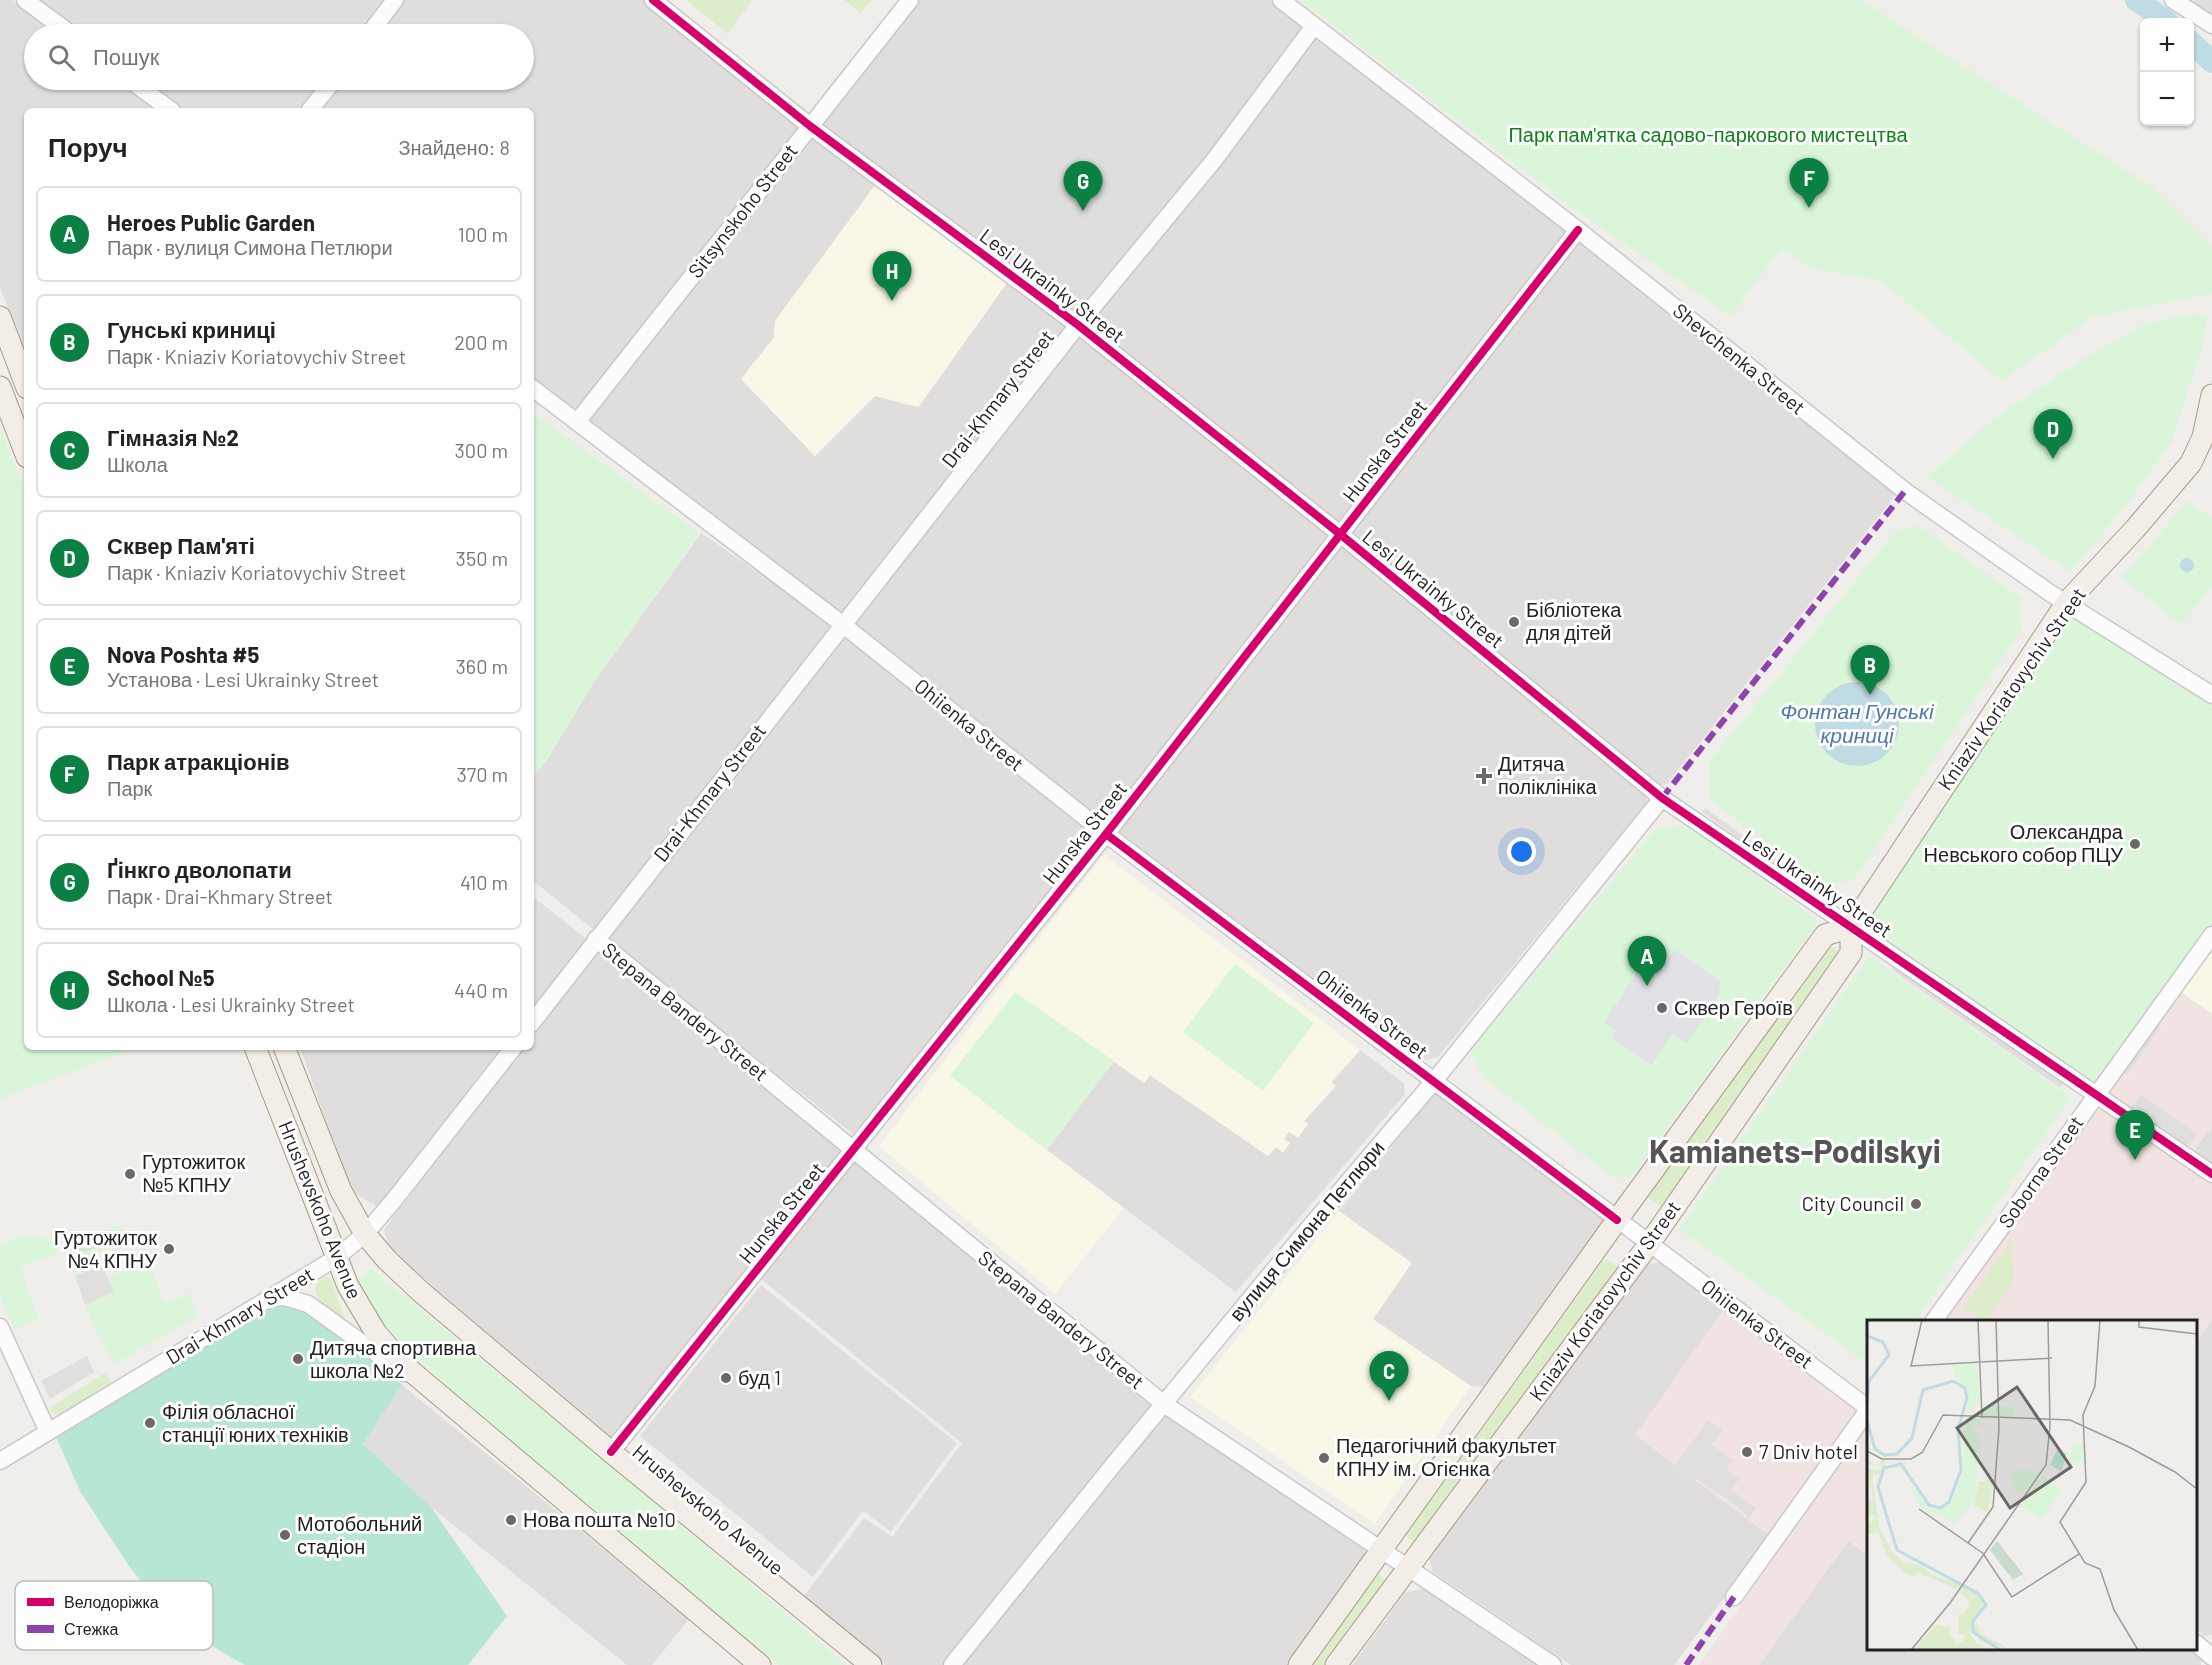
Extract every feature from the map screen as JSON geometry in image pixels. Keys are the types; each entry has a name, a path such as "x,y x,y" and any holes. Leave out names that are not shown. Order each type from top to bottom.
{"main road":[{"path":"0,317 24,380"},
{"path":"0,387 24,449"},
{"name":"Kniaziv Koriatovychiv Street","path":"1336,1665 1649,1244 1851,953 1851,927 2067,602 2157,505 2191,463 2203,437 2212,395"},
{"name":"Kniaziv Koriatovychiv Street","path":"1299,1665 1617,1220 1826,935 1851,927"},
{"name":"Hrushevskoho Avenue","path":"256,1050 336,1258 353,1296 376,1334 405,1365 760,1665"},
{"name":"Hrushevskoho Avenue","path":"285,1050 341,1191 365,1234 387,1260 420,1292 611,1452 871,1665"}],"street":[{"path":"25,0 57,24"},
{"path":"377,24 395,0"},
{"name":"Lesi Ukrainky Street","path":"653,0 810,126 1078,325 1340,534 1662,798 2212,1174"},
{"name":"Sitsynskoho Street","path":"577,422 910,0"},
{"name":"Shevchenka Street","path":"1281,0 1578,230 1905,491 2067,602 2212,695"},
{"path":"2173,0 2212,25"},
{"name":"Drai-Khmary Street","path":"534,1020 1078,325 1215,159 1314,26"},
{"path":"144,90 168,108"},
{"path":"311,108 326,90"},
{"name":"Hunska Street","path":"611,1452 1106,834 1578,230"},
{"name":"Ohiienka Street","path":"534,389 842,624 1106,834 1867,1408"},
{"name":"вулиця Симона Петлюри","path":"952,1665 1164,1404 1434,1081 1662,798"},
{"name":"Soborna Street","path":"1934,1320 2212,935"},
{"name":"Stepana Bandery Street","path":"596,939 1164,1404 1553,1665"},
{"name":"Drai-Khmary Street","path":"0,1461 336,1258 365,1234 394,1200 512,1050"},
{"path":"270,1298 285,1297 308,1304 382,1358 454,1406"},
{"path":"0,1327 48,1432"},
{"path":"1734,1597 1867,1412"},
{"path":"2197,1644 2212,1657"}],"shaded area":[{"path":"0,0 12,0 44,24 24,24 24,90 131,90 155,108 24,108 24,350 0,288"},
{"path":"30,0 644,0 803,128 575,416 534,385 534,108 171,108 147,90 534,90 534,24 62,24"},
{"path":"918,0 1276,0 1309,25 1205,163 1075,316 820,124"},
{"path":"2183,0 2212,0 2212,17"},
{"path":"1314,32 1569,229 1338,525 1086,324"},
{"path":"811,133 876,184 775,321 774,337 741,379 815,456 875,396 919,407 1009,280 1069,324 841,615 586,422"},
{"path":"876,184 1009,280 918,407 875,396 815,456 741,379 774,338 775,321"},
{"path":"1579,238 1895,492 1891,501 1667,784 1656,786 1353,538 1351,527"},
{"path":"1083,333 1333,534 1103,823 851,625"},
{"path":"701,533 834,625 595,931 534,881 534,775 547,760 594,682"},
{"path":"1348,546 1647,792 1647,802 1438,1057 1422,1061 1120,836 1119,829 1339,547"},
{"path":"844,633 1097,833 853,1134 606,939"},
{"path":"1705,808 1804,879 1801,884 1702,812"},
{"path":"1104,855 1360,1050 1331,1082 1336,1086 1304,1121 1308,1124 1298,1138 1289,1132 1284,1139 1290,1143 1283,1153 1276,1147 1268,1156 1150,1075 1144,1083 1113,1061 1047,1150 1124,1208 1055,1294 879,1146"},
{"path":"534,897 589,941 534,1012"},
{"path":"2212,946 2212,1014 2180,991"},
{"path":"599,949 846,1148 612,1439 390,1250 384,1229 521,1050 534,1050 534,1033"},
{"name":"Сквер Героїв","path":"1674,950 1720,981 1719,994 1687,1043 1673,1034 1652,1065 1611,1038 1616,1030 1604,1022 1649,955 1664,965"},
{"path":"1895,966 2063,1083 2060,1088 1892,970"},
{"path":"2180,991 2212,1014 2212,1126 2190,1156 2112,1101 2110,1091 2113,1080"},
{"path":"2156,1022 2161,1027 2127,1075 2122,1071"},
{"path":"301,1050 505,1050 381,1209 350,1190"},
{"path":"1360,1050 1404,1083 1405,1094 1236,1292 1047,1150 1114,1061 1144,1083 1150,1075 1268,1156"},
{"path":"1436,1092 1606,1221 1487,1387 1471,1386 1372,1319 1411,1263 1339,1211"},
{"path":"2141,1095 2197,1134 2188,1146 2131,1108"},
{"path":"2101,1110 2107,1111 2212,1184 2212,1319 2197,1343 2197,1320 1943,1320 2093,1114"},
{"path":"2212,1126 2212,1171 2190,1156"},
{"path":"856,1159 1155,1405 944,1665 886,1665 804,1596 864,1518 892,1537 962,1443 760,1278"},
{"path":"1339,1211 1412,1263 1373,1319 1471,1386 1375,1524 1190,1397"},
{"path":"90,1236 95,1248 68,1259 64,1247"},
{"path":"1662,1262 1724,1308 1770,1536 1674,1665 1571,1665 1433,1572 1429,1557 1647,1264"},
{"path":"102,1265 114,1292 85,1305 75,1276"},
{"path":"761,1285 957,1443 891,1532 863,1511 813,1577 640,1436"},
{"path":"1724,1308 1854,1405 1856,1416 1770,1536 1635,1435"},
{"path":"2212,1319 2212,1634 2205,1636 2197,1630 2197,1343"},
{"path":"87,1356 94,1372 50,1399 41,1381"},
{"path":"402,1385 689,1619 652,1665 627,1665 431,1507 363,1444"},
{"path":"1168,1415 1364,1550 1364,1564 1291,1665 962,1665 1159,1416"},
{"path":"1708,1420 1722,1430 1712,1445 1733,1460 1726,1470 1739,1479 1731,1490 1756,1508 1749,1518 1738,1507 1697,1479 1693,1484 1672,1470"},
{"path":"1867,1428 1867,1554 1848,1541 1759,1665 1699,1665"},
{"path":"1848,1541 1867,1554 1867,1650 2190,1650 2201,1660 2201,1665 1759,1665"},
{"path":"1424,1589 1538,1665 1352,1665 1406,1592"}],"green space":[{"path":"686,0 752,0 728,34"},
{"path":"844,0 872,0 861,13"},
{"name":"Парк пам'ятка садово-паркового мистецтва","path":"1300,0 1860,0 2152,187 2212,248 2212,294 2094,316 2002,381 1881,281 1814,269 1781,249 1731,316 1582,215"},
{"path":"2192,314 2208,315 2201,351 2172,441 2125,507 2070,571 1927,477 1993,419 2093,353 2148,323"},
{"path":"534,413 699,533 594,682 547,760 534,775"},
{"path":"0,427 24,489 24,1050 129,1050 0,1099"},
{"path":"2188,501 2212,519 2212,587 2181,624 2121,578"},
{"path":"1919,526 2020,597 2021,630 1854,880 1823,885 1710,800 1710,761 1896,531"},
{"path":"2067,602 2212,695 2212,935 2096,1094 1851,927"},
{"path":"1685,824 1819,921 1631,1177 1613,1177 1484,1078 1470,1051 1656,829"},
{"path":"1829,945 1842,954 1665,1209 1645,1195"},
{"path":"1869,956 2071,1097 1916,1320 1867,1320 1867,1363 1679,1229"},
{"path":"1235,964 1314,1023 1263,1091 1183,1032"},
{"path":"1015,992 1114,1061 1047,1150 950,1076"},
{"path":"120,1225 126,1240 97,1252 102,1265 75,1276 68,1259 95,1248 91,1236"},
{"path":"29,1234 52,1241 57,1253 20,1268 39,1320 15,1329 0,1297 0,1245"},
{"path":"2012,1239 2014,1281 1987,1320 1980,1320 1964,1308"},
{"path":"1605,1258 1619,1268 1414,1542 1405,1536"},
{"path":"148,1261 165,1303 189,1294 198,1316 115,1364 95,1329 85,1305 114,1292 107,1278"},
{"path":"370,1268 642,1492 846,1665 779,1665 467,1406 383,1324 362,1294 358,1283"},
{"path":"327,1276 332,1281 346,1323 327,1308 317,1295 316,1288 319,1282"},
{"name":"Мотобольний стадіон","path":"280,1303 305,1308 402,1385 363,1444 431,1507 507,1616 468,1665 245,1665 213,1646 213,1581 141,1581 80,1491 56,1437"},
{"path":"107,1372 111,1382 62,1414 54,1414 49,1408"},
{"path":"1377,1573 1387,1581 1325,1665 1311,1665"}],"water":[{"path":"2184,558 2190,558 2194,565 2190,572 2184,572 2180,568 2180,562"},
{"name":"Фонтан Гунські криниці","path":"1857,682 1880,689 1892,701 1899,724 1892,747 1880,759 1857,766 1834,759 1822,747 1815,724 1822,701 1834,689"}],"waterway":[{"path":"2136,0 2162,18"},
{"path":"2194,45 2212,62"}],"marked path":[{"path":"1662,798 1905,491"},
{"path":"1686,1665 1734,1597"}],"cycle path":[{"path":"653,0 810,126 1078,325 1340,534 1662,798 2212,1174"},
{"path":"611,1452 1106,834 1578,230"},
{"path":"1106,834 1617,1220"}],"place":[{"name":"Парк атракціонів","path":"1809,208"},
{"name":"Ґінкго дволопати","path":"1083,211"},
{"name":"School №5","path":"892,301"},
{"name":"Сквер Пам'яті","path":"2053,459"},
{"name":"Бібліотека для дітей","path":"1514,622"},
{"name":"Гунські криниці","path":"1870,695"},
{"name":"Дитяча поліклініка","path":"1484,776"},
{"name":"Олександра Невського собор ПЦУ","path":"2135,844"},
{"name":"Heroes Public Garden","path":"1647,986"},
{"name":"Сквер Героїв","path":"1662,1008"},
{"name":"Nova Poshta #5","path":"2135,1160"},
{"name":"Гуртожиток №5 КПНУ","path":"130,1174"},
{"name":"City Council","path":"1916,1204"},
{"name":"Гуртожиток №4 КПНУ","path":"169,1249"},
{"name":"Дитяча спортивна школа №2","path":"298,1359"},
{"name":"буд 1","path":"726,1378"},
{"name":"Гімназія №2","path":"1389,1401"},
{"name":"Філія обласної станції юних техніків","path":"150,1423"},
{"name":"7 Dniv hotel","path":"1747,1452"},
{"name":"Педагогічний факультет КПНУ ім. Огієнка","path":"1324,1458"},
{"name":"Нова пошта №10","path":"511,1520"},
{"name":"Мотобольний стадіон","path":"285,1535"}],"district":[{"name":"Kamianets-Podilskyi","path":"1795,1152"}]}
